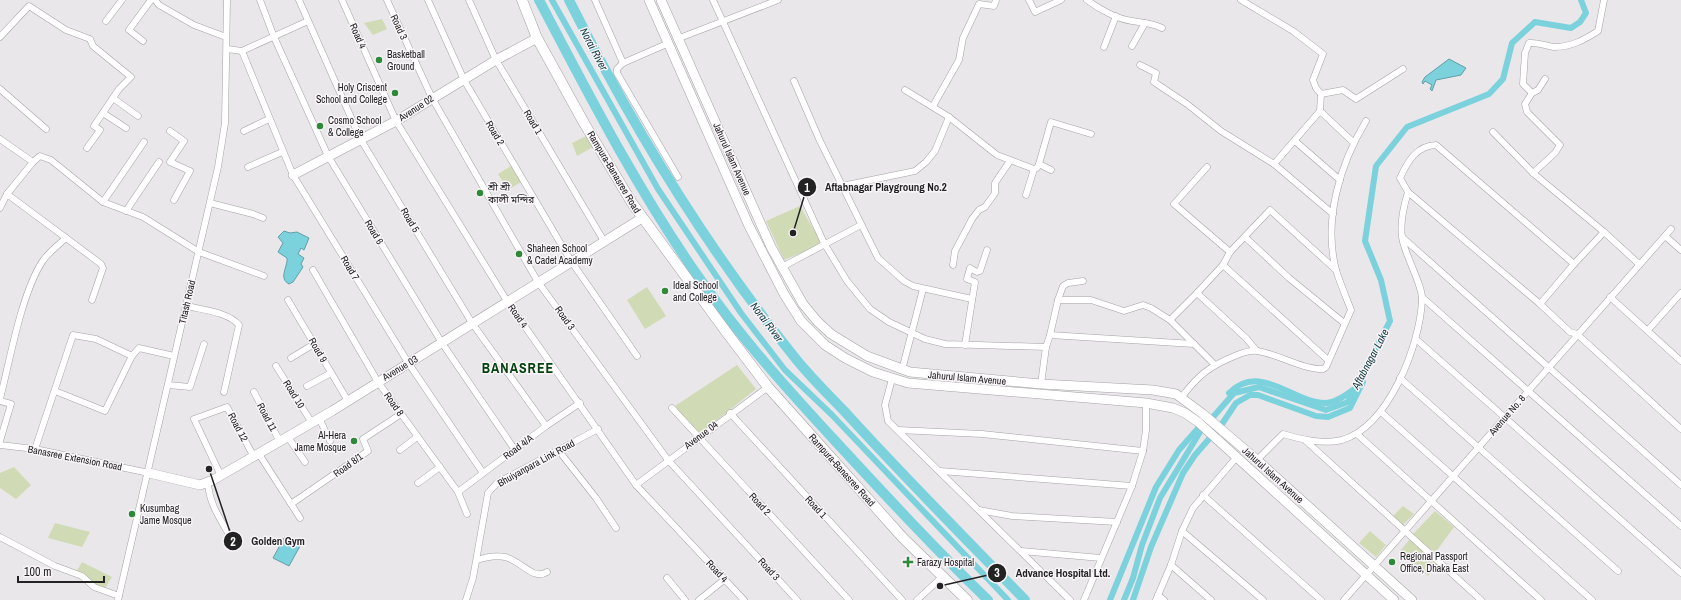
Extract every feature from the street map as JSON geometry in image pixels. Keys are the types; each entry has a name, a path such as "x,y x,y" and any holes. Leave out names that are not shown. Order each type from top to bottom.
{"main road":[{"name":"Rampura-Banasree Road","path":"522,0 538,38 584,123 642,218 727,333 768,387 903,538 967,600"},
{"name":"Rampura-Banasree Road","path":"528,0 544,37 615,163 655,226 699,288 727,333"}],"street":[{"path":"106,21 122,0"},
{"path":"143,41 130,31 130,28 151,0"},
{"path":"155,0 159,5 194,25 226,37"},
{"name":"Titash Road","path":"118,598 149,473 174,356 187,306 218,167 224,126 227,0"},
{"name":"Road 6","path":"260,0 274,37 328,156 442,343 515,450"},
{"name":"Road 5","path":"299,0 361,140 472,324 546,426"},
{"name":"Road 4","path":"342,0 396,121 507,301 580,403 636,485 744,600"},
{"name":"Road 3","path":"386,0 432,98 538,282 668,460 797,600"},
{"name":"Road 2","path":"428,0 464,80 571,261 637,356"},
{"name":"Road 1","path":"469,0 496,60 604,241"},
{"path":"595,0 623,63"},
{"name":"Jahurul Islam Avenue","path":"649,0 749,226 795,312 818,339 834,352 860,366 892,379 908,383 1146,403 1173,408 1186,413 1198,422 1394,600"},
{"name":"Jahurul Islam Avenue","path":"661,0 782,267 803,304 827,331 853,349 902,370 925,374 1041,384 1153,390 1170,393 1181,398 1203,414 1257,460 1412,600"},
{"path":"713,0 825,244 847,281 870,309 889,322 925,339 945,344 1046,347"},
{"path":"678,177 617,73 617,69 623,63 722,20 778,0"},
{"path":"933,106 959,60 963,38 979,4 994,6 996,0"},
{"path":"1029,0 1035,12 1061,0"},
{"path":"1087,0 1116,16 1130,21 1153,24 1162,28"},
{"path":"1241,0 1293,31 1323,54 1313,80 1316,88 1321,94 1320,111 1274,164"},
{"path":"1532,93 1523,84 1525,53 1529,43 1536,42 1554,47 1579,43 1598,31 1604,0"},
{"path":"0,38 29,6 66,30 90,39 93,46 131,77 118,89 94,126 100,130 87,148"},
{"path":"1104,47 1116,16"},
{"path":"227,49 242,51 308,21"},
{"path":"1132,46 1145,23"},
{"name":"Avenue 02","path":"293,175 396,121 496,60 538,38"},
{"name":"Road 7","path":"242,51 282,152 293,175 409,364 483,473"},
{"path":"1140,65 1156,73 1154,82 1187,104 1221,131 1274,164 1333,214"},
{"path":"1321,94 1343,90 1356,99 1403,70"},
{"path":"1533,173 1555,153 1560,145 1527,112 1525,104 1532,93 1538,90 1545,79"},
{"path":"794,81 820,141 878,258 904,281 923,289 972,299"},
{"path":"0,89 46,129"},
{"path":"905,90 949,117 997,155 1034,169"},
{"path":"113,98 138,116"},
{"path":"1320,111 1353,142"},
{"path":"103,113 126,128"},
{"path":"842,186 915,171 926,162 935,151 949,117"},
{"path":"244,131 269,119"},
{"path":"1181,398 1195,380 1214,364 1240,354 1256,350 1319,369 1326,367 1351,310 1336,270 1331,239 1333,214 1340,180 1353,142 1366,121"},
{"path":"1026,195 1034,169 1038,168 1051,122 1091,134"},
{"path":"170,131 184,141 170,162 190,171 174,200"},
{"path":"1492,132 1533,173 1604,232 1639,264"},
{"path":"0,139 33,162"},
{"path":"1295,141 1340,180"},
{"path":"103,202 144,142"},
{"path":"1257,460 1283,434 1306,441 1341,440 1357,434 1381,412 1400,378 1417,340 1423,298 1402,237 1404,207 1408,192 1400,178 1408,161 1425,146 1436,145 1574,264"},
{"path":"248,167 282,152"},
{"path":"0,208 7,194 33,162 40,156 51,160 103,202 143,217 198,252 264,276"},
{"path":"954,265 955,251 959,241 979,210 985,207 996,193 994,183 1010,161"},
{"path":"126,211 158,162"},
{"path":"1039,164 1051,170"},
{"path":"1207,167 1174,204 1230,252"},
{"path":"1396,180 1408,192 1540,304 1570,332 1577,334 1681,429"},
{"path":"7,194 103,266 104,268 92,300"},
{"path":"210,203 253,214 262,218"},
{"path":"1170,320 1223,265 1230,252 1270,210 1336,270"},
{"name":"Avenue 03","path":"208,483 284,440 409,364 507,301 642,218"},
{"path":"782,267 861,225"},
{"name":"Avenue No. 8","path":"1344,600 1404,530 1505,418 1548,367 1671,229"},
{"path":"1540,304 1604,232"},
{"path":"1665,236 1681,250"},
{"path":"1245,237 1289,278 1344,324"},
{"path":"1402,237 1681,485"},
{"path":"0,441 11,404 0,400 25,302 34,277 43,261 66,238"},
{"path":"965,345 975,282 967,279 970,268 977,272 980,271 987,250"},
{"path":"1223,265 1328,360"},
{"name":"Road 8","path":"313,270 378,382 458,492 468,514"},
{"path":"1041,384 1046,347 1063,286 1068,282 1083,281"},
{"path":"902,370 923,289"},
{"path":"1197,293 1246,338 1256,350"},
{"path":"1648,330 1680,296"},
{"path":"1610,297 1681,361"},
{"path":"1423,298 1681,526"},
{"name":"Road 9","path":"288,300 348,401"},
{"path":"1058,300 1091,300 1124,311 1143,305 1152,308 1170,320 1214,364"},
{"path":"187,306 215,312 239,325 224,392"},
{"path":"35,449 72,335 96,339 132,356"},
{"path":"1050,335 1194,344"},
{"path":"1417,340 1681,573"},
{"path":"168,386 190,387 204,344"},
{"path":"291,358 314,344"},
{"path":"55,391 105,411 132,356 139,348 174,356"},
{"name":"Road 10","path":"276,366 330,441"},
{"path":"307,386 331,373"},
{"path":"1400,378 1618,571"},
{"path":"892,379 884,410 888,420 1070,600"},
{"name":"Avenue 04","path":"636,485 730,413 768,387"},
{"name":"Road 11","path":"254,392 284,440 305,462"},
{"name":"Road 4/A","path":"458,492 546,426 580,403"},
{"path":"1084,600 1132,486 1143,451 1146,430 1146,403"},
{"name":"Road 12","path":"221,476 194,419 227,407 256,456"},
{"name":"Road 2","path":"672,408 698,438 849,600"},
{"path":"1381,412 1592,600"},
{"name":"Road 1","path":"730,413 902,600"},
{"name":"Road 8/1","path":"290,504 368,451 363,439 401,414"},
{"name":"Bhuiyanpara Link Road","path":"466,600 477,560 488,494 491,489 497,483 598,429"},
{"path":"898,430 982,434 1143,451"},
{"path":"1357,434 1541,600"},
{"path":"400,450 417,437"},
{"path":"1306,441 1481,600"},
{"name":"Banasree Extension Road","path":"0,445 35,449 149,473"},
{"path":"559,451 596,498 616,528"},
{"path":"256,456 300,518"},
{"path":"1164,600 1157,597 1171,564 1182,531 1193,508 1236,458"},
{"path":"418,483 440,467"},
{"path":"940,471 1132,486"},
{"path":"149,473 200,485 208,483 209,494 214,507 230,536"},
{"path":"1203,495 1321,600"},
{"path":"979,510 1012,516 1117,522"},
{"path":"1182,531 1263,600"},
{"path":"0,537 55,566 82,576 94,587 118,598"},
{"path":"1021,551 1101,558"},
{"path":"477,560 493,556 504,557 519,563 537,575 542,575 547,572"},
{"path":"1171,564 1211,600"},
{"path":"917,600 942,577"},
{"path":"667,578 685,600"},
{"path":"699,600 725,579"}],"green space":[{"path":"382,19 387,29 373,35 364,23"},
{"path":"586,136 593,147 577,156 572,143"},
{"path":"511,166 521,182 508,190 498,174"},
{"path":"800,206 822,244 784,260 766,221"},
{"path":"647,287 666,316 645,329 627,300"},
{"path":"737,365 756,389 698,435 675,406"},
{"path":"14,467 31,485 16,499 0,488 0,473"},
{"path":"1403,506 1414,514 1402,526 1393,516"},
{"path":"1435,511 1454,527 1435,553 1413,534"},
{"path":"55,523 90,532 82,547 48,538"},
{"path":"1370,531 1386,545 1376,557 1359,543"},
{"path":"1410,539 1438,564 1428,576 1400,551"},
{"path":"82,562 112,577 104,590 77,571"}],"water":[{"path":"1449,59 1466,68 1461,75 1436,80 1432,91 1430,89 1432,85 1425,81 1423,84 1422,82 1425,77"},
{"path":"284,231 290,233 297,232 309,238 304,250 301,248 298,254 304,258 301,264 303,267 293,282 289,284 284,279 287,258 278,252 283,243 278,237"},
{"path":"284,538 300,546 289,566 273,558"}],"waterway":[{"name":"Norai River","path":"539,0 635,177 677,246 715,301 766,364 820,424 912,523 988,600"},
{"name":"Norai River","path":"552,0 658,189 741,313 785,370 832,415 1008,600"},
{"name":"Norai River","path":"569,0 618,93 671,183 699,227 760,312 811,377 912,484 1025,600"},
{"name":"Aftabnagar Lake","path":"1124,600 1133,578 1142,545 1160,498 1200,432 1234,393 1259,387 1326,410 1348,402 1390,321 1381,280 1365,241 1376,166 1407,127 1489,94 1503,79 1512,43 1535,22 1571,28 1580,22 1586,13 1581,0"},
{"path":"1229,393 1241,384 1252,381 1264,382 1312,401 1329,403 1343,397 1353,390"},
{"path":"1133,600 1151,547 1183,473 1195,455 1222,424 1236,403 1250,395 1258,395 1316,416 1328,417 1350,408 1363,382 1362,383"},
{"path":"1110,600 1156,487 1179,450 1201,425"}],"place":[{"name":"Basketball Ground","path":"379,60"},
{"name":"Holy Criscent School and College","path":"395,93"},
{"name":"Cosmo School & College","path":"320,126"},
{"name":"শ্রী শ্রী কালী মন্দির","path":"480,193"},
{"name":"Aftabnagar Playgroung No.2","path":"793,233"},
{"name":"Shaheen School & Cadet Academy","path":"519,254"},
{"name":"Ideal School and College","path":"665,291"},
{"name":"Al-Hera Jame Mosque","path":"354,441"},
{"name":"Golden Gym","path":"209,469"},
{"name":"Kusumbag Jame Mosque","path":"132,514"},
{"name":"Farazy Hospital","path":"908,562"},
{"name":"Regional Passport Office, Dhaka East","path":"1392,562"},
{"name":"Advance Hospital Ltd.","path":"940,586"}],"district":[{"name":"BANASREE","path":"518,368"}]}
